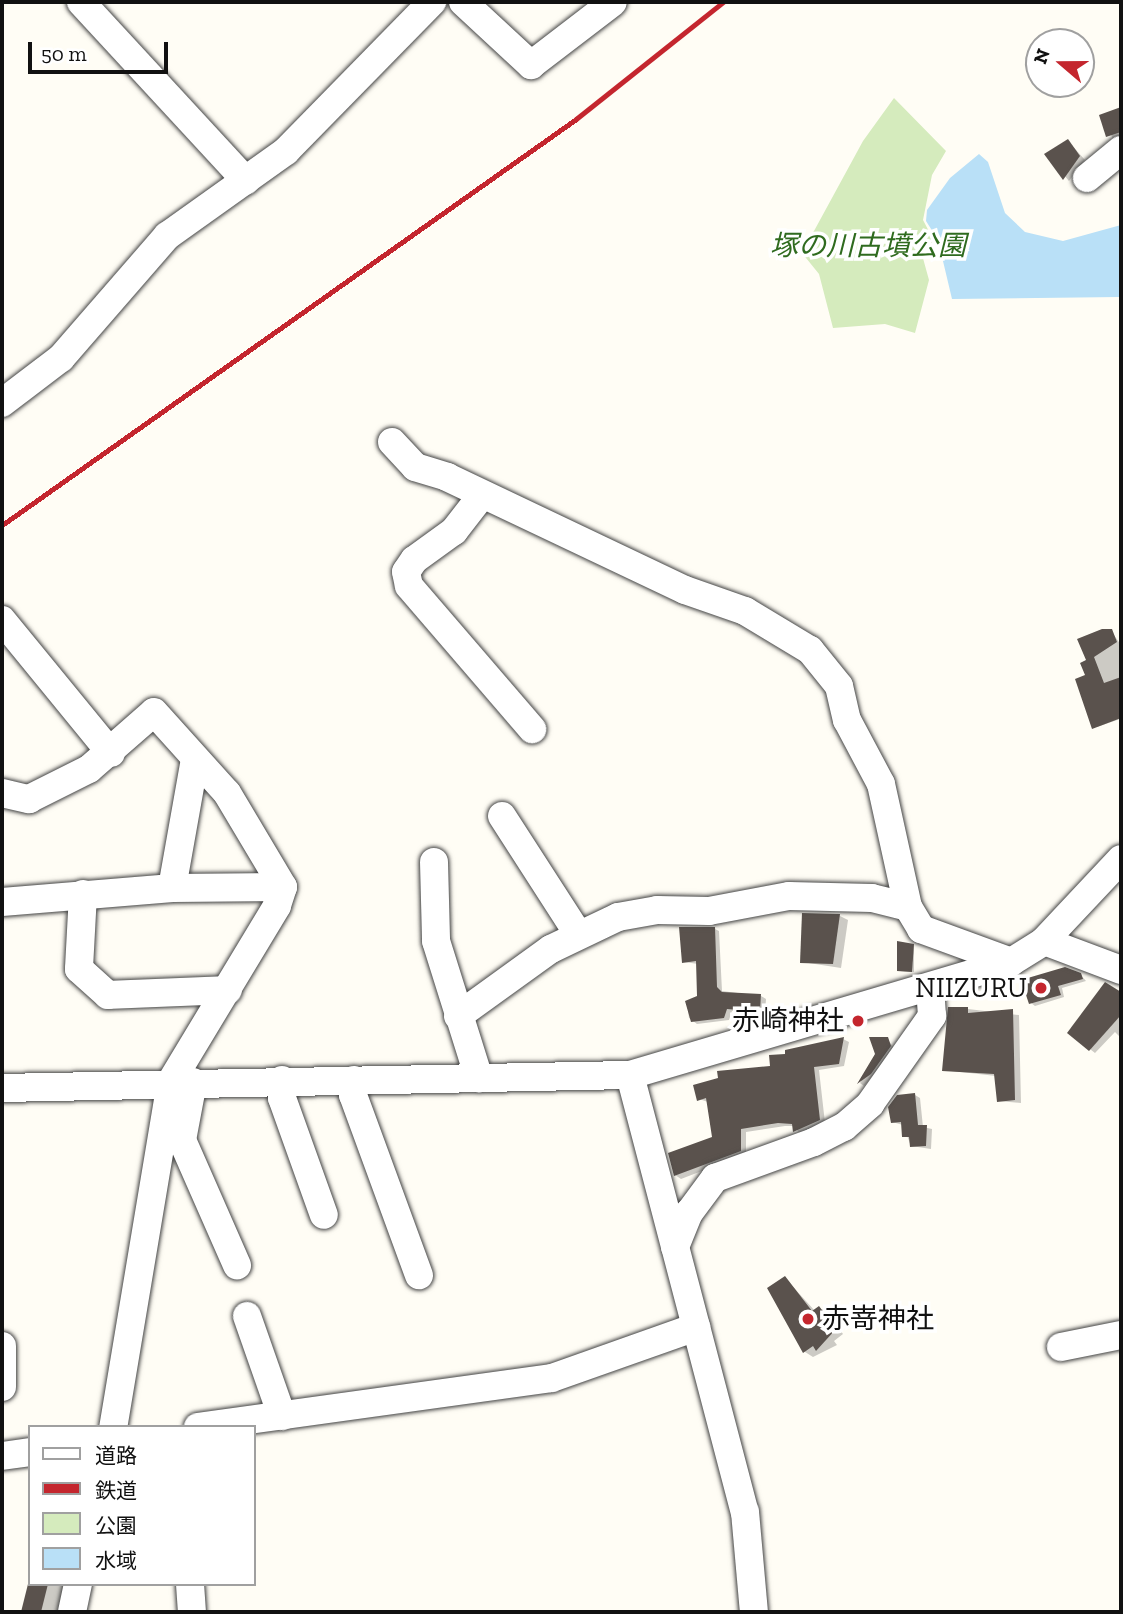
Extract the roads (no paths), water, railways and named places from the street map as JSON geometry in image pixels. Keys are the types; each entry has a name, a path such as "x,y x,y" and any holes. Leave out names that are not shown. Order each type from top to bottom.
{"street":[{"path":"81,2 246,181"},
{"path":"2,403 61,358 167,236 286,151 432,2"},
{"path":"463,2 531,65 613,2"},
{"path":"1087,178 1121,150"},
{"path":"392,442 415,467 482,495 685,590 745,611 810,650 839,686 847,720 881,783 908,907 921,929 1011,961"},
{"path":"482,495 454,531 414,559 406,572 409,586 532,729"},
{"path":"2,621 111,753"},
{"path":"2,793 29,799 111,753 154,712 227,793 283,887 277,906 228,990 182,1082 113,1425"},
{"path":"172,888 195,759"},
{"path":"502,816 578,934"},
{"path":"2,1088 182,1082 630,1075 930,988 1011,961 1044,941 1121,859"},
{"path":"434,862 436,941 479,1079"},
{"path":"2,902 172,888 283,887"},
{"path":"83,894 79,969 108,995 228,990"},
{"path":"458,1016 527,964 578,934 631,915 709,911 789,896 872,898 908,907"},
{"path":"1044,941 1121,970"},
{"path":"675,1247 690,1213 715,1178 814,1142 844,1127 870,1104 932,1016 930,988"},
{"path":"630,1075 745,1512 754,1612"},
{"path":"282,1080 282,1098 324,1215"},
{"path":"354,1080 353,1094 419,1275"},
{"path":"182,1082 182,1140 237,1265"},
{"path":"247,1316 282,1416"},
{"path":"213,1425 552,1378 696,1327"},
{"path":"1061,1346 1121,1335"},
{"path":"2,1346 2,1387"},
{"path":"2,1456 28,1452"},
{"path":"72,1612 78,1586"},
{"path":"190,1586 192,1612"}],"water":[{"path":"979,154 988,162 1005,213 1025,232 1063,241 1121,225 1119,297 952,299 938,240 926,221 927,210 950,178"}],"railway":[{"path":"2,525 576,119 723,2"}],"place":[{"name":"NIIZURU","path":"1041,988"},
{"name":"赤崎神社","path":"858,1021"},
{"name":"赤嵜神社","path":"808,1319"}],"park label":[{"name":"塚の川古墳公園","path":"868,246"}]}
